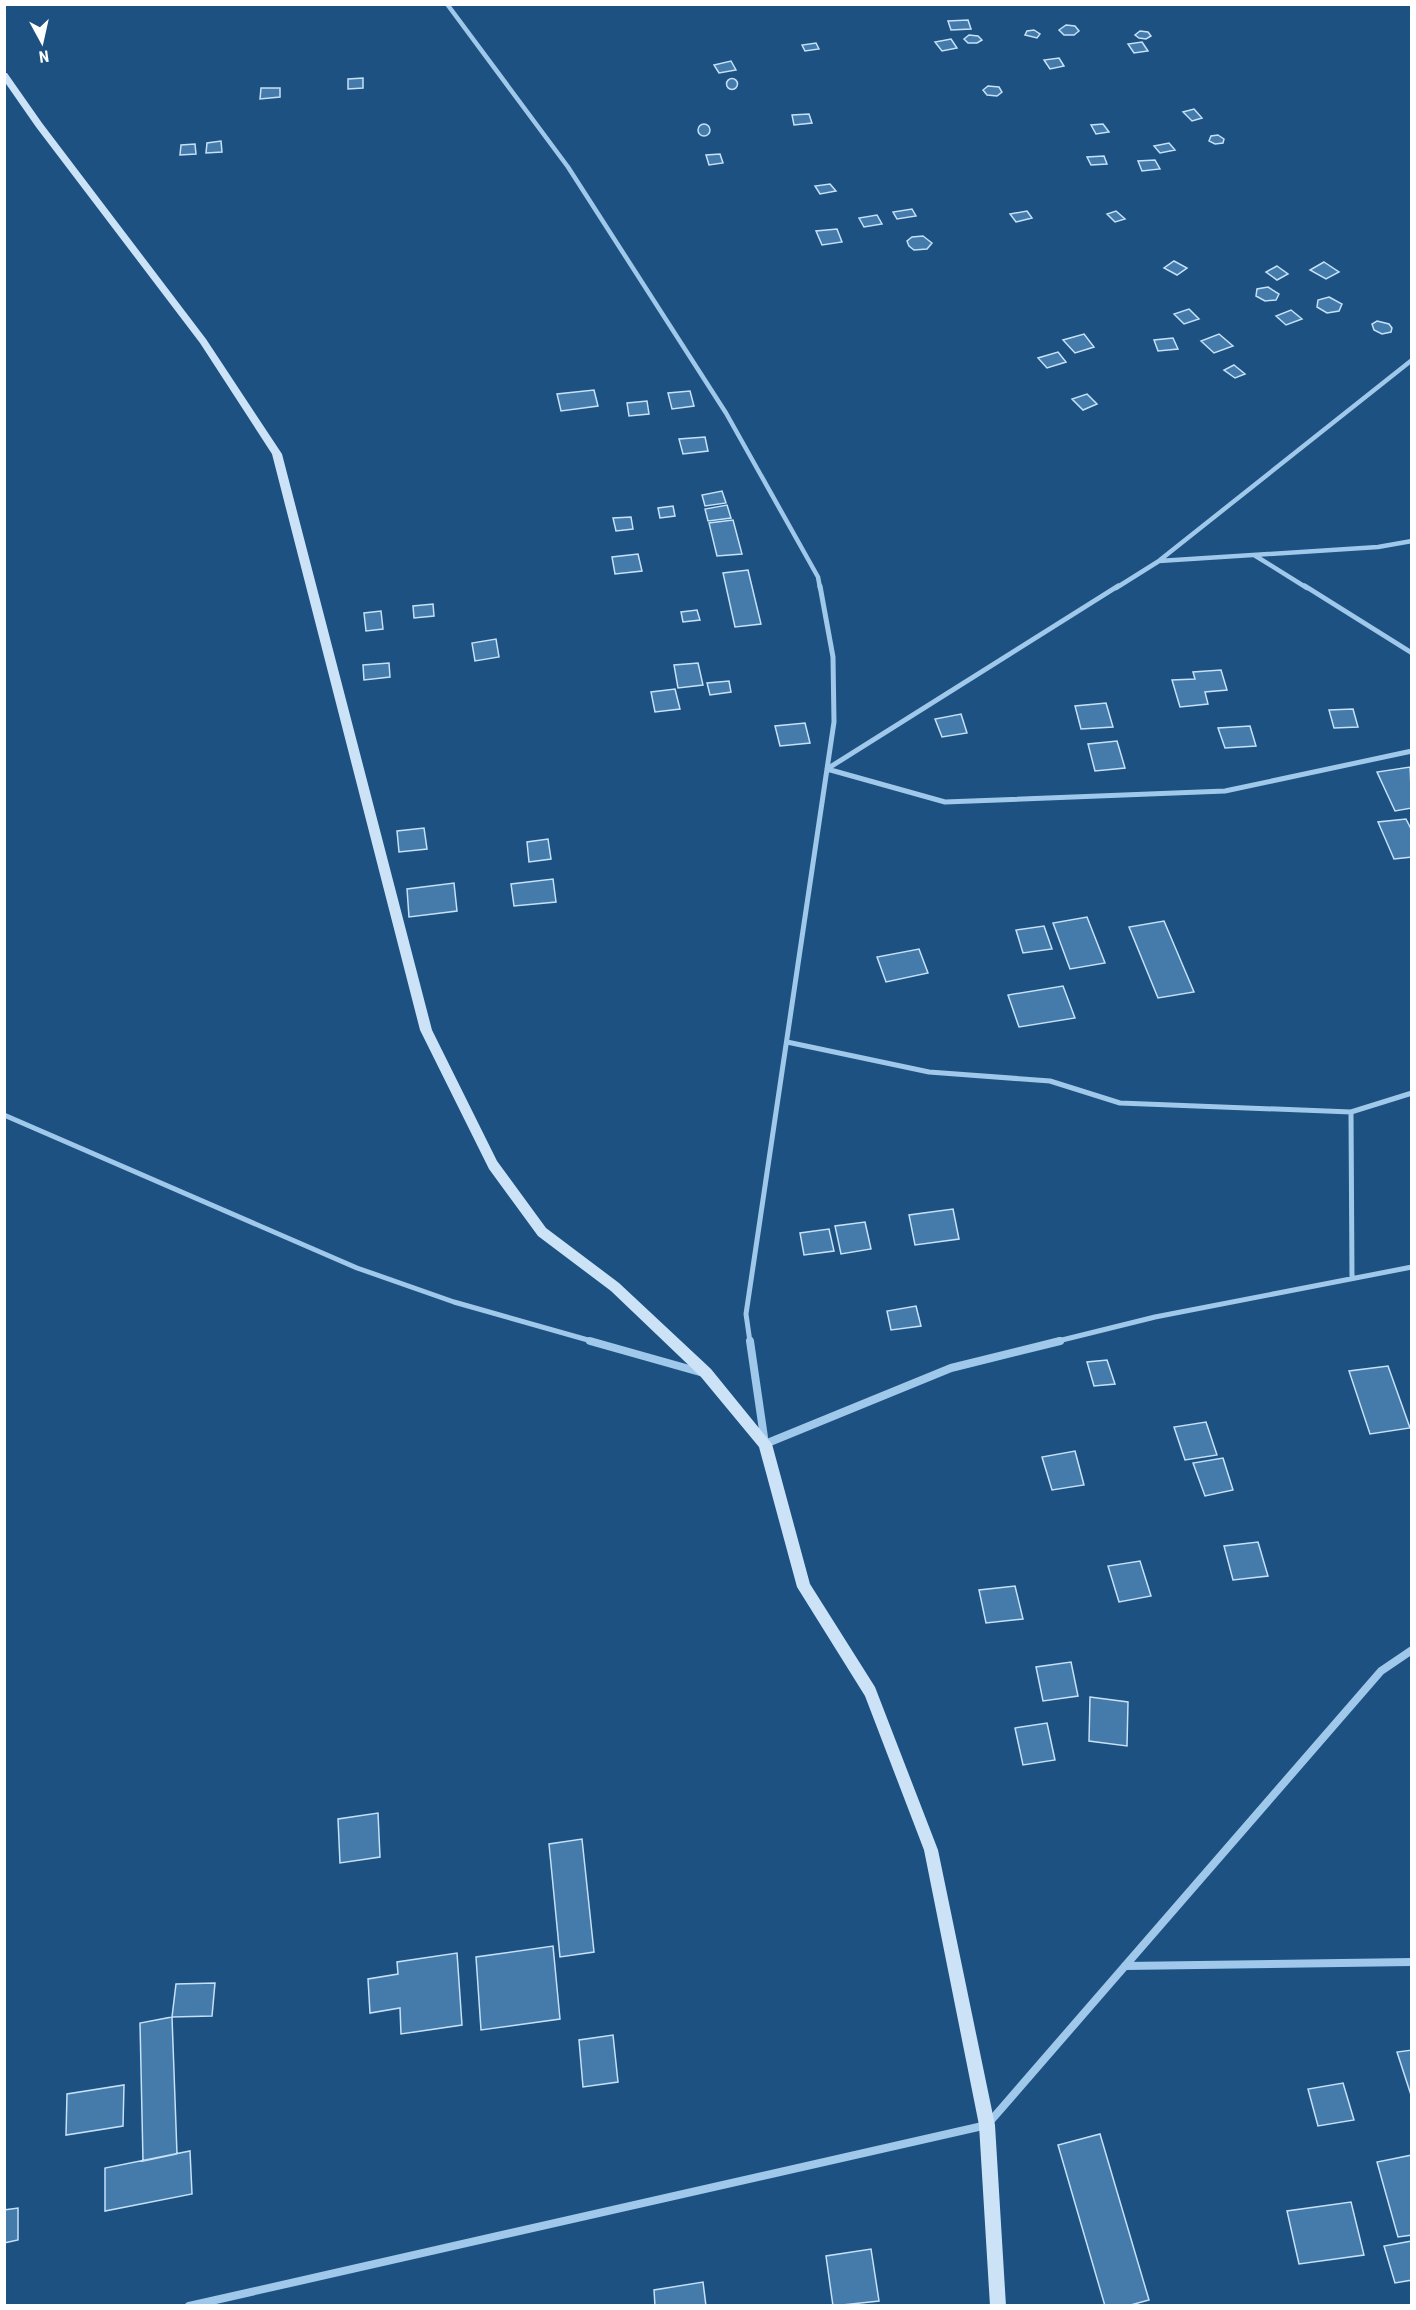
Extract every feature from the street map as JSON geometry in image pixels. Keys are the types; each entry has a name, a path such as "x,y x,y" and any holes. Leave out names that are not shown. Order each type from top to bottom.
{"main road":[{"path":"4,75 39,125 203,341 277,454 426,1030 493,1165 542,1232 615,1287 706,1373 765,1444 804,1587 870,1692 932,1850 987,2125 998,2306"}],"street":[{"path":"447,4 574,177 726,413 818,577 833,657 834,722 746,1314 765,1444 951,1368 1155,1317 1412,1267"},
{"path":"826,770 1159,561 1412,360"},
{"path":"1159,561 1378,547 1412,542"},
{"path":"1252,555 1412,653"},
{"path":"826,770 945,802 1110,797 1226,791 1412,751"},
{"path":"787,1042 929,1072 1050,1081 1120,1103 1352,1112 1412,1093"},
{"path":"1352,1112 1352,1278"},
{"path":"4,1115 140,1176 357,1268 454,1302 706,1373"},
{"path":"189,2306 987,2125 1381,1671 1412,1650"},
{"path":"1125,1966 1412,1962"}],"building":[{"path":"968,20 971,29 951,30 948,21"},
{"path":"1066,25 1075,26 1079,31 1074,35 1064,35 1059,30"},
{"path":"1034,30 1040,34 1037,38 1025,35 1027,31"},
{"path":"1140,31 1148,32 1151,36 1146,39 1139,38 1135,35"},
{"path":"969,35 978,36 982,40 977,43 968,43 964,39"},
{"path":"951,39 957,48 942,51 935,42"},
{"path":"1142,42 1148,51 1134,53 1128,44"},
{"path":"816,43 819,49 805,51 802,45"},
{"path":"1059,58 1064,66 1050,69 1044,60"},
{"path":"731,61 736,70 719,73 714,65"},
{"path":"363,78 363,88 348,89 348,79"},
{"path":"732,79 736,80 736,88 732,89 728,88 727,84 728,80"},
{"path":"988,86 999,87 1002,92 997,96 987,95 983,90"},
{"path":"261,88 280,88 280,97 260,99"},
{"path":"1194,109 1202,118 1192,121 1183,112"},
{"path":"809,114 812,123 794,125 792,115"},
{"path":"704,124 710,130 704,136 698,130"},
{"path":"1103,124 1109,132 1096,134 1091,125"},
{"path":"1218,135 1224,139 1223,143 1215,144 1209,141 1211,136"},
{"path":"221,141 222,152 206,153 207,143"},
{"path":"1169,143 1175,150 1160,153 1154,146"},
{"path":"195,144 196,154 180,155 181,145"},
{"path":"720,154 723,163 709,165 706,155"},
{"path":"1104,156 1107,164 1091,165 1087,157"},
{"path":"1155,160 1160,169 1142,171 1138,161"},
{"path":"830,184 836,191 820,194 815,186"},
{"path":"912,209 916,216 897,219 893,212"},
{"path":"1027,211 1032,218 1016,222 1010,214"},
{"path":"1116,211 1125,219 1115,222 1107,214"},
{"path":"877,215 882,224 864,227 859,218"},
{"path":"837,229 842,242 822,245 816,231"},
{"path":"923,236 932,243 927,249 914,250 909,246 907,241 912,237"},
{"path":"1174,261 1187,268 1177,275 1164,268"},
{"path":"1324,262 1339,272 1326,279 1310,270"},
{"path":"1277,266 1288,274 1277,280 1266,272"},
{"path":"1268,287 1279,294 1276,300 1265,301 1256,296 1257,289"},
{"path":"1329,297 1342,304 1339,311 1327,313 1317,307 1318,300"},
{"path":"1189,309 1199,319 1184,324 1174,314"},
{"path":"1291,310 1302,319 1286,325 1276,316"},
{"path":"1377,321 1389,324 1392,328 1391,332 1382,334 1374,330 1372,324"},
{"path":"1084,334 1094,347 1075,353 1063,340"},
{"path":"1219,334 1233,346 1214,353 1201,341"},
{"path":"1173,338 1178,349 1158,351 1154,340"},
{"path":"1058,352 1066,362 1047,368 1038,358"},
{"path":"1234,365 1245,374 1235,378 1224,370"},
{"path":"594,390 598,406 561,411 557,394"},
{"path":"690,391 694,406 672,409 668,393"},
{"path":"1087,394 1097,404 1083,410 1072,399"},
{"path":"647,401 649,414 629,416 627,403"},
{"path":"705,437 708,451 683,454 679,439"},
{"path":"722,491 726,503 705,506 702,495"},
{"path":"727,505 731,518 708,521 705,509"},
{"path":"673,506 675,516 660,518 658,508"},
{"path":"631,517 633,529 616,531 613,518"},
{"path":"733,520 742,554 717,556 709,523"},
{"path":"638,554 642,571 615,574 612,557"},
{"path":"748,570 761,624 735,627 723,573"},
{"path":"433,604 434,616 414,618 413,606"},
{"path":"697,610 700,620 683,622 681,612"},
{"path":"381,611 383,629 366,631 364,613"},
{"path":"496,639 499,657 475,661 472,643"},
{"path":"389,663 390,677 364,680 363,665"},
{"path":"698,663 703,685 678,688 674,665"},
{"path":"1221,670 1227,690 1205,692 1208,704 1180,707 1172,680 1195,679 1193,672"},
{"path":"729,681 731,692 710,695 707,683"},
{"path":"675,689 680,709 655,712 651,692"},
{"path":"1106,703 1113,727 1081,729 1075,706"},
{"path":"1353,709 1358,727 1334,728 1329,710"},
{"path":"961,714 967,733 942,737 935,719"},
{"path":"805,723 810,743 780,746 775,726"},
{"path":"1250,726 1256,746 1225,748 1218,728"},
{"path":"1117,741 1125,768 1095,771 1088,744"},
{"path":"1410,767 1412,808 1395,811 1377,772"},
{"path":"1406,819 1412,831 1412,857 1394,859 1378,822"},
{"path":"424,828 427,849 399,852 397,831"},
{"path":"548,839 551,859 529,862 527,842"},
{"path":"553,879 556,902 514,906 511,884"},
{"path":"454,883 457,911 409,917 407,889"},
{"path":"1087,917 1105,963 1070,969 1053,923"},
{"path":"1164,921 1194,992 1158,998 1129,927"},
{"path":"1044,926 1052,949 1023,953 1016,930"},
{"path":"919,949 928,973 886,982 877,957"},
{"path":"1063,986 1075,1018 1019,1027 1008,995"},
{"path":"953,1209 959,1239 915,1245 909,1215"},
{"path":"865,1222 871,1249 841,1254 835,1226"},
{"path":"829,1229 834,1251 804,1255 800,1233"},
{"path":"916,1306 921,1326 891,1330 887,1311"},
{"path":"1107,1360 1115,1384 1094,1386 1087,1362"},
{"path":"1388,1366 1410,1428 1370,1434 1349,1371"},
{"path":"1206,1422 1217,1455 1185,1460 1174,1427"},
{"path":"1075,1451 1084,1485 1052,1490 1042,1457"},
{"path":"1223,1458 1233,1490 1205,1496 1193,1463"},
{"path":"1258,1542 1268,1576 1233,1580 1224,1546"},
{"path":"1140,1561 1151,1596 1119,1602 1108,1566"},
{"path":"1015,1586 1023,1619 986,1623 979,1590"},
{"path":"1071,1662 1078,1696 1043,1701 1036,1667"},
{"path":"1090,1697 1128,1702 1127,1746 1089,1741"},
{"path":"1047,1723 1055,1760 1023,1765 1015,1728"},
{"path":"378,1813 380,1857 340,1863 338,1819"},
{"path":"582,1839 594,1952 560,1957 549,1844"},
{"path":"553,1946 560,2019 481,2030 476,1957"},
{"path":"457,1953 462,2025 401,2034 400,2008 370,2013 368,1979 398,1974 397,1962"},
{"path":"215,1983 212,2016 172,2017 176,1984"},
{"path":"172,2017 177,2154 143,2161 140,2023"},
{"path":"613,2035 618,2082 583,2087 579,2040"},
{"path":"1412,2050 1412,2095 1411,2095 1397,2052"},
{"path":"1343,2083 1354,2120 1318,2126 1308,2089"},
{"path":"124,2085 123,2126 66,2135 67,2094"},
{"path":"1100,2134 1149,2300 1127,2306 1105,2306 1058,2145"},
{"path":"190,2151 192,2194 105,2211 105,2168"},
{"path":"1412,2155 1412,2235 1398,2237 1377,2162"},
{"path":"1351,2202 1364,2255 1299,2264 1287,2211"},
{"path":"18,2208 18,2240 4,2243 4,2210"},
{"path":"1412,2241 1412,2280 1395,2283 1384,2246"},
{"path":"871,2249 879,2301 833,2306 826,2256"},
{"path":"703,2282 706,2306 655,2306 654,2290"}]}
